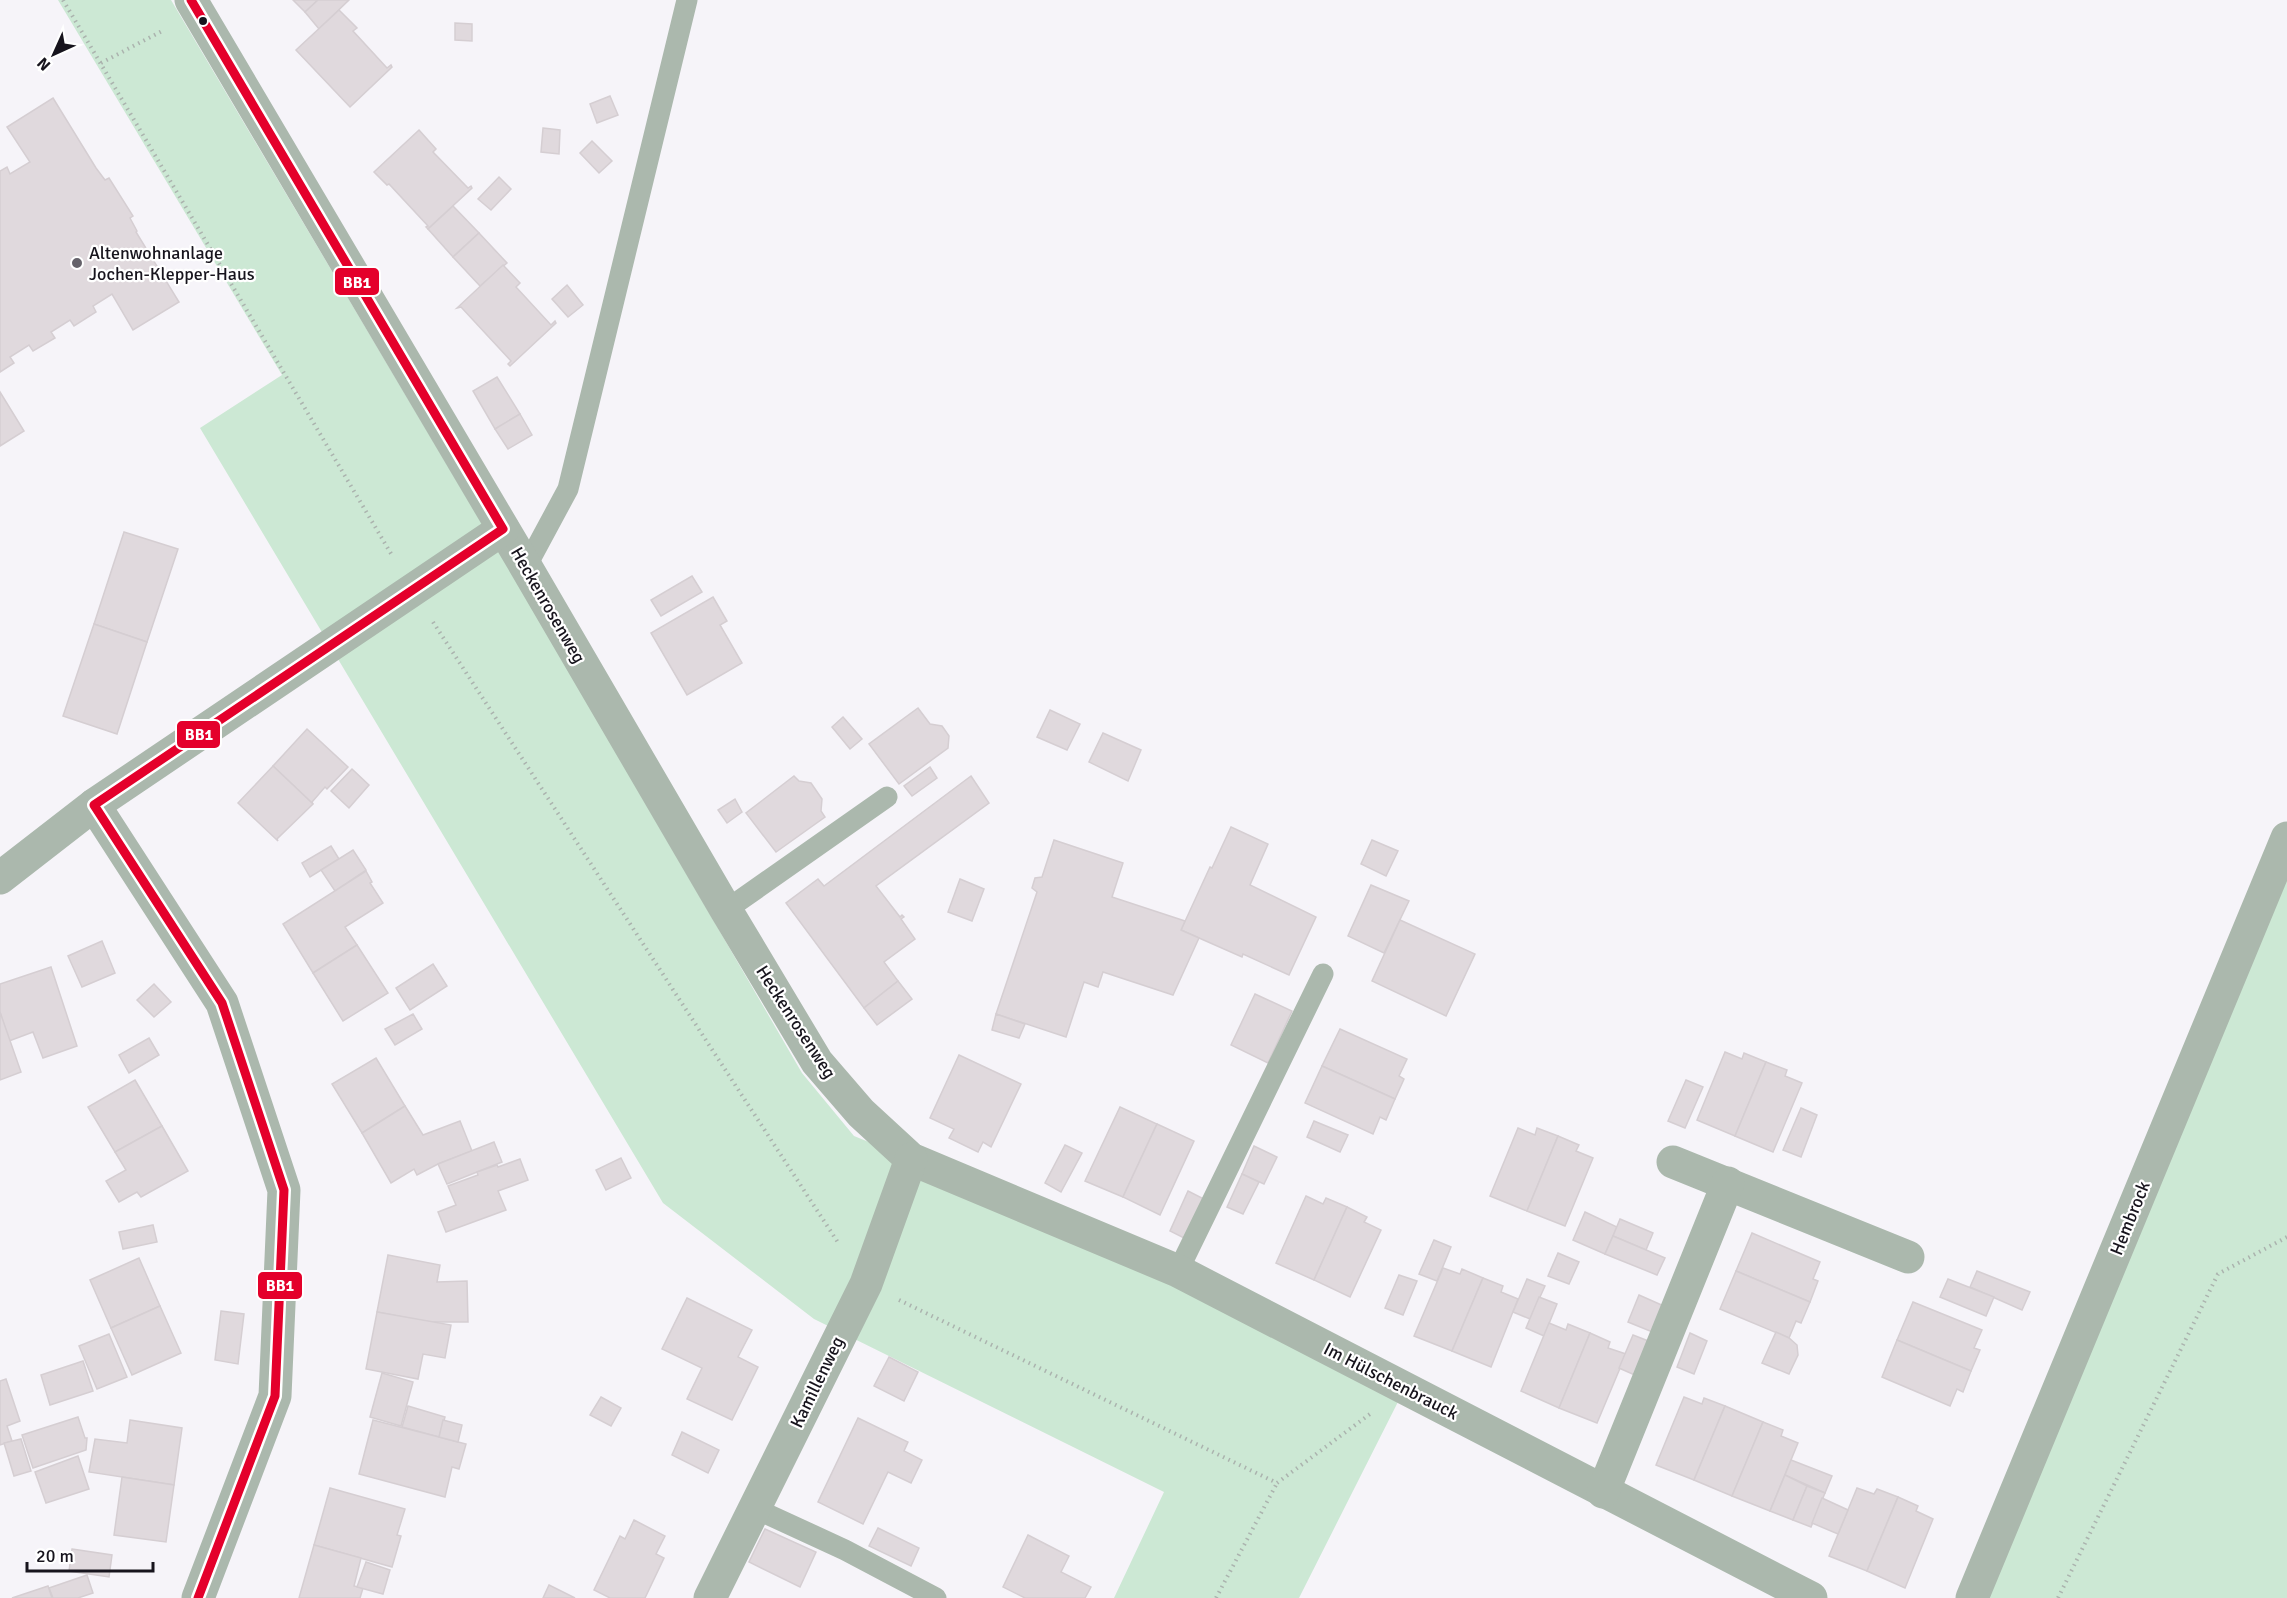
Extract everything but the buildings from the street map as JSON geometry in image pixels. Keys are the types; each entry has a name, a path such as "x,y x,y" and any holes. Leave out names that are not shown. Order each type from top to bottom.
{"street":[{"name":"Heckenrosenweg","path":"195,6 817,1062 861,1113 911,1159"},
{"path":"0,878 94,805 503,529"},
{"path":"94,805 222,1003 284,1190 275,1396 198,1598"},
{"name":"Hembrock","path":"1972,1598 2287,838"},
{"name":"Im Hülschenbrauck","path":"911,1159 1178,1270 1603,1492 1812,1598"},
{"name":"Kamillenweg","path":"710,1598 866,1284 911,1159"},
{"path":"1673,1162 1908,1257"},
{"path":"1603,1492 1728,1183"}],"lane":[{"path":"526,567 568,489 687,0"},
{"path":"726,910 887,797"},
{"path":"1178,1270 1323,974"},
{"path":"754,1508 845,1550 936,1598"}],"path":[{"path":"100,63 195,6"},
{"path":"2058,1598 2218,1274 2287,1237"},
{"path":"1216,1598 1277,1483"}],"green space":[{"path":"58,0 171,0 538,618 802,1073 854,1136 911,1159 1405,1388 1299,1598 1114,1598 1164,1492 814,1319 663,1203 200,428 282,375"},
{"path":"2287,845 2287,1598 1972,1598"}],"transit line":[{"name":"BB1","path":"191,0 503,529 94,805 222,1003 284,1190 275,1396 198,1598"}],"place":[{"name":"Altenwohnanlage Jochen-Klepper-Haus","path":"77,263"}]}
